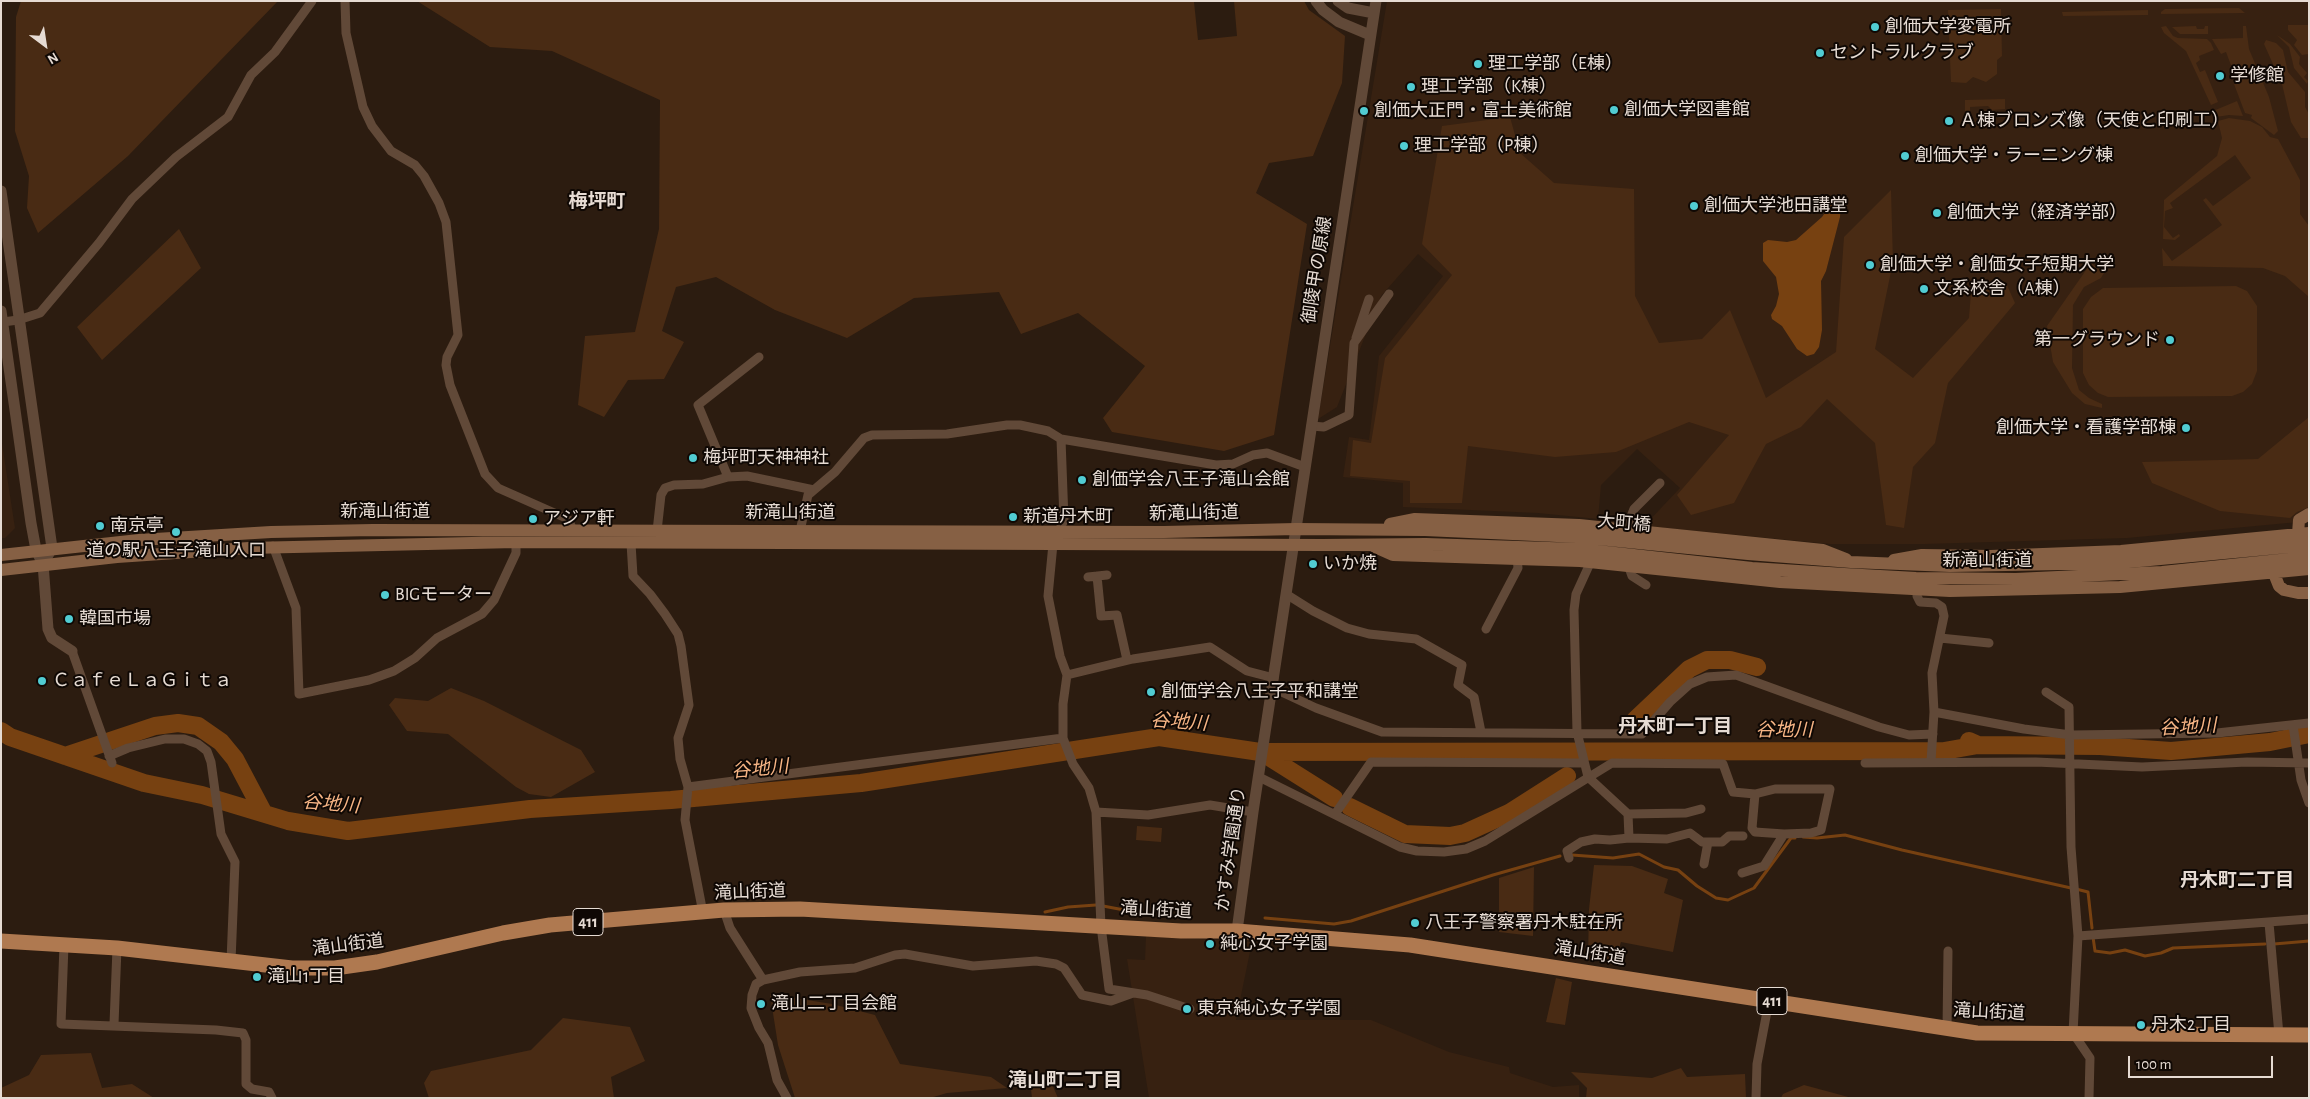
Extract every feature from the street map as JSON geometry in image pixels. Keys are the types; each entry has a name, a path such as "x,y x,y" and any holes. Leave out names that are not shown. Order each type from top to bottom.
{"highway":[{"name":"滝山街道","path":"1,941 117,948 292,968 335,968 377,962 528,928 724,910 800,909 1101,926 1237,931 1410,945 1977,1033 2309,1035"}],"main road":[{"path":"1877,563 1922,555 1991,556 2121,551 2303,534 2299,520 2309,514"},
{"path":"1363,529 1415,519 1593,526 1823,550 1851,562"},
{"name":"新滝山街道","path":"1,555 139,540 289,531 572,530 657,531 714,537 1055,537 1296,528 1363,529 1579,543"},
{"name":"新滝山街道","path":"1,570 43,564 273,546 516,542 631,543 800,531 1294,544 1579,543"},
{"name":"大町橋","path":"1579,543 1666,545"},
{"name":"大町橋","path":"1579,543 1665,558"},
{"path":"1371,545 1393,555 1518,557 1626,564 1780,582 1918,589 2101,588 2309,569"},
{"name":"新滝山街道","path":"1666,545 1851,562 1969,566 2110,563 2309,545"},
{"name":"新滝山街道","path":"1665,558 1752,568 1844,574 1916,578 2016,579 2162,572 2309,558"},
{"path":"2273,571 2279,586 2284,590 2309,593"}],"street":[{"path":"231,961 235,862 221,834 211,762 207,751 198,744 184,739 165,739 128,748 109,756 72,651 49,634 43,564 36,550 2,317 18,320 40,313 99,243 132,199 176,157 228,117 251,75 275,52 312,1"},
{"path":"345,1 346,33 363,107 372,126 391,151 415,165 424,176 439,203 446,222 458,335 447,357 446,365 450,385 486,474 498,488 568,519 572,530"},
{"path":"1316,1 1323,10 1339,22 1370,35"},
{"path":"1338,1 1348,8 1375,7"},
{"name":"御陵甲の原線","path":"1294,544 1375,7"},
{"path":"1,190 18,320 52,548 43,564"},
{"path":"1354,344 1389,294"},
{"path":"1311,426 1324,427 1349,415 1354,344 1369,299"},
{"path":"728,477 698,405 759,358"},
{"path":"800,531 808,495 835,472 864,438 872,435 947,434 1007,425 1020,425 1048,431 1061,439 1216,465 1233,464 1253,455 1267,453 1305,467"},
{"path":"1061,439 1064,520 1055,537 1048,596 1060,656 1067,675 1063,704 1064,740 1073,764 1089,788 1096,812 1101,926 1108,988 1190,1009"},
{"path":"657,531 661,495 666,488 674,485 702,484 728,477 756,477 814,490"},
{"path":"1646,585 1632,576 1626,564 1629,530 1634,509 1660,483"},
{"path":"1593,526 1591,562 1576,594 1574,610 1577,735 1588,778 1628,814 1686,813 1701,809"},
{"path":"273,546 296,608 299,694 369,680 394,671 415,658 437,638 482,614 494,600 516,553 516,542"},
{"path":"631,543 632,576 650,594 665,614 678,634 682,646 688,705 678,738 680,759 687,789 685,816 703,913"},
{"path":"1274,683 1294,544"},
{"path":"1486,629 1518,568 1518,557"},
{"path":"1107,575 1092,576 1101,616 1117,615 1127,660"},
{"path":"1918,589 1917,596 1920,602 1936,603 1942,607 1944,616 1932,674 1934,712 1931,761"},
{"path":"1286,594 1313,611 1347,628 1369,634 1416,639 1462,665 1458,685 1474,697 1481,732"},
{"path":"1502,599 1510,604"},
{"path":"1940,638 1988,643"},
{"path":"1067,675 1127,660 1210,647 1247,671 1274,683 1316,708 1382,732 1481,732 1577,735 1642,734 1670,702 1690,684 1707,677 1723,675 1752,679 1879,727 1909,735 1932,737"},
{"name":"かすみ学園通り","path":"1237,931 1253,812 1274,683"},
{"path":"2046,692 2069,707 2072,847 2078,936 2073,1033 2090,1058 2089,1098"},
{"path":"1934,712 2070,736 2217,733 2293,728 2309,723"},
{"path":"2293,728 2298,763 2309,802"},
{"path":"687,789 1064,740"},
{"path":"1865,763 2070,760 2142,768 2309,763"},
{"path":"1335,814 1371,762 1583,761"},
{"path":"1259,774 1400,847 1418,851 1444,852 1466,849 1485,841 1612,763 1732,764"},
{"path":"1722,764 1733,792 1755,794 1775,789 1830,789 1821,830 1811,833 1784,834 1755,832 1752,828 1755,794"},
{"path":"1096,812 1148,815 1210,805 1253,812"},
{"path":"1628,814 1628,838"},
{"path":"1569,858 1567,850 1581,842 1595,838 1610,840 1628,838 1667,839 1690,833 1702,842 1722,842 1729,836 1743,836"},
{"path":"1742,873 1764,866 1784,834"},
{"path":"1704,864 1708,842"},
{"path":"724,910 730,928 763,980"},
{"path":"2078,936 2309,919"},
{"path":"2268,923 2279,1034"},
{"path":"64,945 61,1024 114,1024 216,1030 243,1034 246,1040 246,1084 252,1090 269,1092 272,1098"},
{"path":"114,1024 117,948"},
{"path":"1947,1029 1948,951"},
{"path":"787,1098 777,1080 768,1043 759,1028 751,1008 752,995 756,984 763,980 800,972 855,968 895,955 905,954 973,966 1036,961 1056,964 1064,968 1082,994 1111,1001 1133,993"},
{"path":"1756,1098 1757,1064 1769,1001"}],"shaded area":[{"path":"21,1 278,1 128,156 38,233 27,208 29,176 15,131 16,17"},
{"path":"417,1 1197,1 1194,2 1198,40 1237,36 1234,1 1304,1 1309,10 1345,36 1342,83 1313,156 1269,163 1256,193 1307,224 1274,435 1224,451 1112,432 1103,418 1145,366 1078,313 1021,334 999,292 914,298 847,338 775,310 716,277 676,287 662,331 684,342 664,379 628,380 604,417 578,405 585,336 635,332 659,229 660,100 552,51 490,47"},
{"name":"創価大学・創価女子短期大学","path":"1387,1 2309,1 2309,521 2127,538 1925,544 1830,544 1644,526 1680,488 1637,449 1601,485 1598,519 1538,513 1403,507 1403,483 1343,477 1349,437 1369,440 1379,356 1443,276 1418,254 1381,296 1337,407 1318,419"},
{"path":"2239,8 2245,13 2161,14 2165,9"},
{"path":"2001,9 2002,56 1997,60 1997,74 1986,82 1973,77 1966,83 1951,82 1948,10"},
{"path":"2148,10 2148,15 2063,16 2062,12"},
{"path":"2288,25 2309,25 2309,54 2302,55 2294,45 2297,40 2288,30"},
{"path":"2166,26 2173,36 2178,38 2207,39 2211,43 2214,50 2199,56 2200,60 2196,63 2200,72 2205,70 2218,102 2211,105 2186,51 2164,33 2161,27"},
{"path":"2196,26 2197,29 2204,29 2205,26 2208,26 2208,34 2180,34 2172,27"},
{"path":"2243,26 2246,26 2249,49 2269,97 2278,131 2274,135 2251,118 2252,115 2245,113 2234,84 2242,77 2238,66 2232,68 2226,52 2221,54 2212,39 2243,38"},
{"path":"2277,35 2290,44 2300,57 2299,64 2307,73 2304,77 2308,81 2307,84 2294,68 2289,47"},
{"path":"2266,40 2276,43 2283,50 2288,72 2305,92 2305,107 2309,114 2309,138 2301,138 2291,122 2282,84 2264,44"},
{"path":"2005,99 2005,109 1992,110 1988,106 1970,107 1970,113 1965,113 1965,100"},
{"path":"2237,101 2243,116 2229,115 2216,117 2213,111"},
{"path":"1510,117 1520,153 1554,183 1634,189 1635,296 1659,343 1702,339 1730,310 1766,398 1836,352 1844,237 1891,190 1893,262 1875,349 1913,378 1969,318 1972,280 2006,283 2015,303 1948,383 1935,443 1913,467 1904,528 1886,525 1875,443 1827,399 1801,427 1766,444 1734,503 1691,515 1677,495 1729,435 1689,422 1616,452 1555,457 1468,446 1462,503 1410,503 1410,481 1350,476 1353,440 1371,443 1385,358 1452,275 1422,244 1442,126"},
{"path":"2229,118 2250,121 2262,127 2270,137 2278,139 2300,180 2300,214 2309,226 2309,297 2285,276 2263,268 2163,266 2162,248 2172,261 2222,225 2203,200 2206,198 2213,206 2251,178 2235,155 2170,203 2173,208 2165,211 2164,227 2173,238 2179,234 2180,236 2175,240 2163,239 2164,200 2217,156 2222,138 2218,121"},
{"path":"1836,197 1841,200 1840,217 1826,271 1821,281 1822,330 1819,347 1814,354 1807,356 1797,349 1782,326 1772,319 1771,315 1779,294 1776,277 1763,261 1763,243 1768,240 1787,242 1796,240 1822,217"},
{"path":"179,229 201,268 102,360 77,327"},
{"path":"2091,263 2104,273 2101,278 2084,287 2073,305 2072,368 2079,390 2089,398 2102,404 2102,408 2085,404 2072,393 2053,362 2047,326"},
{"name":"第一グラウンド","path":"2236,286 2247,291 2257,306 2257,371 2252,384 2243,392 2232,396 2108,397 2098,393 2089,385 2083,373 2083,309 2091,297 2103,288"},
{"path":"2309,417 2309,507 2297,512 2290,518 2220,511 2152,483 2142,462 2258,459"},
{"path":"1,437 15,528 5,538 1,538"},
{"path":"451,688 484,701 581,750 595,772 551,797 529,794 516,787 448,734 407,731 389,705 395,698 428,701"},
{"path":"1137,826 1162,828 1161,842 1136,840"},
{"path":"1594,865 1632,866 1668,879 1664,893 1683,900 1673,952 1621,942 1614,965 1588,959 1589,909"},
{"path":"1534,867 1533,936 1499,932 1499,878"},
{"name":"東京純心女子学園","path":"1146,936 1252,942 1236,1020 1371,1020 1449,1052 1509,1067 1510,1073 1553,1087 1579,1085 1579,1098 1149,1098 1127,959 1145,960"},
{"path":"1556,978 1572,982 1565,1025 1546,1022"},
{"path":"770,994 832,1004 875,1015 900,1064 991,1077 1007,1088 947,1093 930,1098 795,1098 778,1045"},
{"path":"563,1018 630,1027 645,1061 611,1077 614,1098 429,1098 424,1083 431,1071 531,1050"},
{"path":"91,1053 102,1088 132,1084 154,1098 1,1098 1,1088 29,1075 41,1055"},
{"path":"1681,1068 1687,1077 1745,1074 1746,1098 1586,1098 1587,1088 1571,1072 1652,1078"},
{"path":"1030,1080 1051,1082 1058,1098 1032,1098"},
{"path":"1804,1085 1852,1098 1781,1098 1783,1094"}],"waterway":[{"name":"谷地川","path":"1635,720 1689,669 1707,660 1730,660 1757,667"},
{"name":"谷地川","path":"65,756 155,726 178,723 198,726 221,742 235,759 263,812"},
{"name":"谷地川","path":"1,731 10,737 144,783 202,795 288,821 348,831 530,809 671,800 861,783 1159,737 1260,752 1944,751 1978,745"},
{"name":"谷地川","path":"1969,741 1978,745 2100,746 2171,751 2270,742 2309,734"},
{"name":"谷地川","path":"1261,752 1334,798"},
{"name":"谷地川","path":"1350,807 1405,834 1450,836 1465,833 1509,813 1567,776"},
{"path":"1803,837 1817,838 1845,835 1902,850 2071,888"},
{"path":"1572,855 1613,858 1639,854 1664,867 1678,870 1697,886 1716,898 1728,900 1754,888 1791,838 1795,838"},
{"path":"1265,918 1334,924 1351,921 1493,875 1560,856"},
{"path":"2076,889 2088,892 2092,928"},
{"path":"1045,912 1068,907 1096,905"},
{"path":"1103,906 1140,913"},
{"path":"2093,937 2095,951 2110,953 2125,950 2145,956 2161,953 2173,948 2265,944"},
{"path":"2274,944 2309,941"}],"place":[{"name":"創価大学変電所","path":"1875,27"},
{"name":"セントラルクラブ","path":"1820,53"},
{"name":"理工学部（E棟）","path":"1478,64"},
{"name":"学修館","path":"2220,76"},
{"name":"理工学部（K棟）","path":"1411,87"},
{"name":"創価大学図書館","path":"1614,110"},
{"name":"創価大正門・富士美術館","path":"1364,111"},
{"name":"Ａ棟ブロンズ像（天使と印刷工）","path":"1949,121"},
{"name":"理工学部（P棟）","path":"1404,146"},
{"name":"創価大学・ラーニング棟","path":"1905,156"},
{"name":"創価大学池田講堂","path":"1694,206"},
{"name":"創価大学（経済学部）","path":"1937,213"},
{"name":"創価大学・創価女子短期大学","path":"1870,265"},
{"name":"文系校舎（A棟）","path":"1924,289"},
{"name":"第一グラウンド","path":"2170,340"},
{"name":"創価大学・看護学部棟","path":"2186,428"},
{"name":"梅坪町天神神社","path":"693,458"},
{"name":"創価学会八王子滝山会館","path":"1082,480"},
{"name":"新道丹木町","path":"1013,517"},
{"name":"アジア軒","path":"533,519"},
{"name":"南京亭","path":"100,526"},
{"name":"道の駅八王子滝山入口","path":"176,532"},
{"name":"いか焼","path":"1313,564"},
{"name":"BIGモーター","path":"385,595"},
{"name":"韓国市場","path":"69,619"},
{"name":"ＣａｆｅＬａＧｉｔａ","path":"42,681"},
{"name":"創価学会八王子平和講堂","path":"1151,692"},
{"name":"八王子警察署丹木駐在所","path":"1415,923"},
{"name":"純心女子学園","path":"1210,944"},
{"name":"滝山1丁目","path":"257,977"},
{"name":"滝山二丁目会館","path":"761,1004"},
{"name":"東京純心女子学園","path":"1187,1009"},
{"name":"丹木2丁目","path":"2141,1025"}],"district":[{"name":"梅坪町","path":"597,201"},
{"name":"丹木町一丁目","path":"1675,726"},
{"name":"丹木町二丁目","path":"2237,880"},
{"name":"滝山町二丁目","path":"1065,1080"}]}
